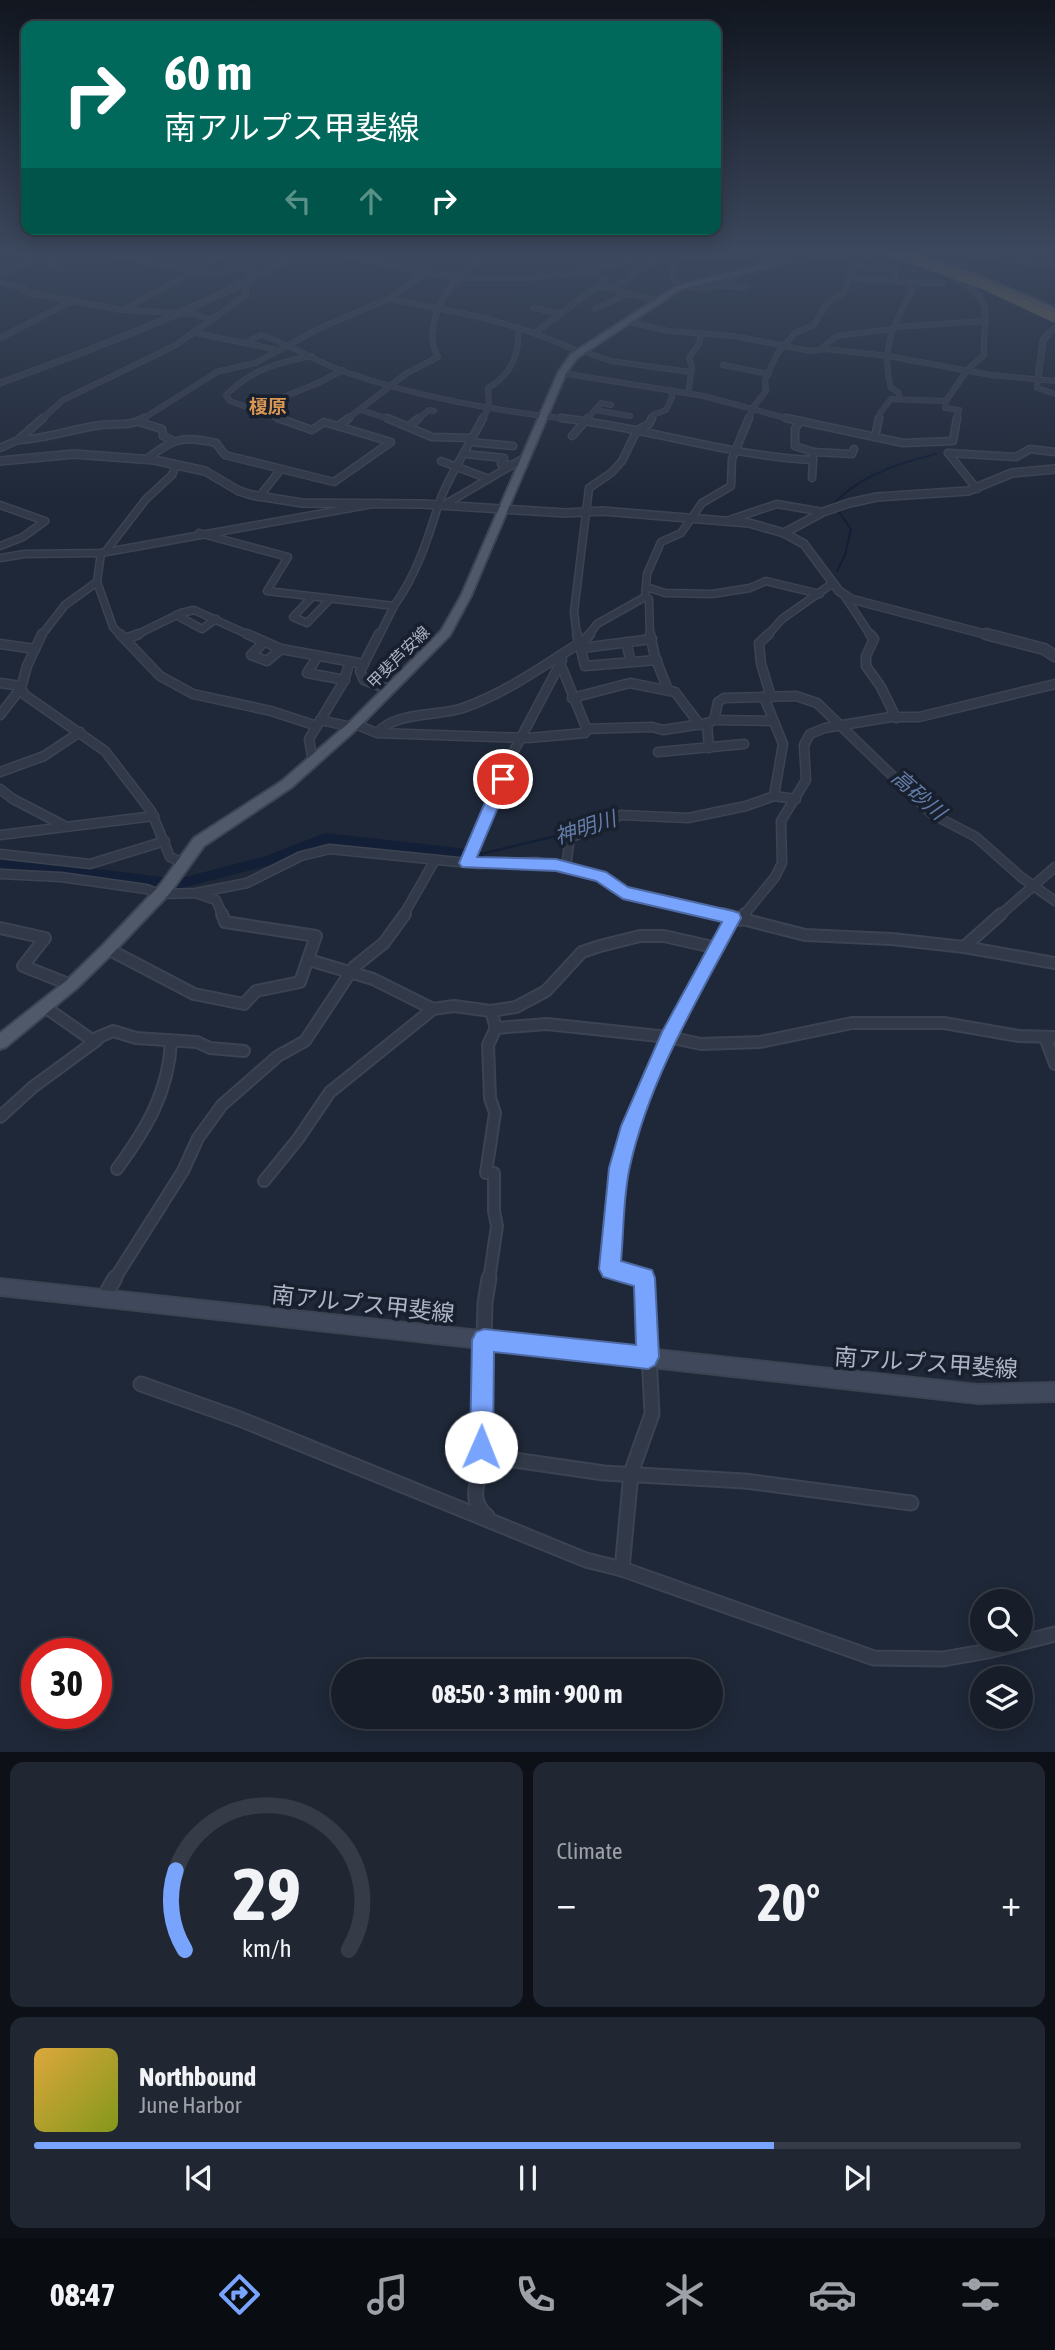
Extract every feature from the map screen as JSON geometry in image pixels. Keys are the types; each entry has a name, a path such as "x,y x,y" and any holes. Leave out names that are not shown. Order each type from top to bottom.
{"main road":[{"name":"甲斐芦安線","path":"0,1042 71,985 108,949 163,891 207,835 270,796 313,762 432,650 454,622 562,373 581,351 606,334"},
{"name":"南アルプス甲斐線","path":"0,1287 978,1394 1055,1392"}],"street":[{"path":"0,383 81,354 125,334"},
{"path":"0,448 18,440 63,400 176,345 193,334"},
{"path":"205,334 278,349"},
{"path":"247,342 261,334 289,344 342,370 488,410 586,420 675,441 737,450 778,460 813,460"},
{"path":"18,440 43,439 101,425 124,426 139,422 167,401 217,372 255,363 312,334"},
{"path":"338,426 407,373 438,357 433,334"},
{"path":"390,690 364,680 360,671 431,536 458,467 488,410 488,388 502,379 520,342 519,334"},
{"path":"540,334 611,361 690,372"},
{"path":"688,393 689,358 699,343 701,334"},
{"path":"709,334 734,336 783,347 888,356 990,375 1055,380"},
{"path":"645,597 647,574 661,542 681,533 702,503 731,486 731,464 755,408 766,391 765,380 783,347 794,334"},
{"path":"819,350 837,336 853,334"},
{"path":"893,334 886,374 900,399"},
{"path":"562,373 688,393 902,443 949,442 954,438 959,410 945,408 946,401 968,369 984,355 981,342 985,334"},
{"path":"1049,334 1043,340 1037,388 1055,394"},
{"path":"139,422 162,429 163,436 172,440 216,443 225,455 334,482 391,442 324,422 312,429 230,401 226,395 252,374 267,366 312,356"},
{"path":"723,365 768,374"},
{"path":"253,409 318,381 334,378 342,370"},
{"path":"657,660 585,666 574,612 589,488 611,473 622,461 637,430 649,424 653,415 666,410 671,390"},
{"path":"875,437 880,413 891,399 946,401"},
{"path":"572,436 601,403 611,405"},
{"path":"361,410 409,426 432,437 513,446"},
{"path":"409,426 429,410 434,411"},
{"path":"595,410 631,416"},
{"path":"800,421 795,429 795,446 813,452 852,454 854,449"},
{"path":"148,459 172,440"},
{"path":"938,443 977,489"},
{"path":"948,453 1019,457 1030,449 1055,452"},
{"path":"812,478 813,452"},
{"path":"0,461 74,454 148,459 205,471 239,491 259,497 302,503 441,505 566,513 692,516 729,520 784,533 804,544 813,554 844,596 856,618 874,639 864,657 866,671 880,684 896,718"},
{"path":"465,454 504,458 501,464 510,465"},
{"path":"441,505 526,457"},
{"path":"441,461 489,479"},
{"path":"0,715 21,687 35,649 63,608 97,582 103,552 146,499 172,475 176,465"},
{"path":"259,497 281,469"},
{"path":"784,533 823,512 877,497 977,489 1012,473 1055,469"},
{"path":"0,558 103,552 199,533 314,516 332,510 369,508 379,503"},
{"path":"729,520 777,504 823,512"},
{"path":"0,505 45,521 23,537 0,546"},
{"path":"199,533 288,557 267,591 394,606"},
{"path":"97,582 109,620 125,639 160,676 193,694 318,723 354,725 377,733 520,738 572,736 585,733 586,729"},
{"path":"646,587 665,593 712,594 750,588 766,582 820,594"},
{"path":"774,796 783,748 767,697 758,643 769,636 780,620 833,583"},
{"path":"844,596 870,606 1044,649 1055,656"},
{"path":"312,597 293,617 307,623 330,598"},
{"path":"580,646 597,624 645,597"},
{"path":"645,597 649,599 647,617 657,660 668,690"},
{"path":"125,639 152,629 176,615 194,610 281,649 364,664"},
{"path":"176,615 202,629 216,619"},
{"path":"377,733 387,722 460,709 485,700 580,646 652,639"},
{"path":"264,642 251,655 267,661 281,649"},
{"path":"626,642 631,663"},
{"path":"0,644 35,649"},
{"path":"467,863 520,738 560,663 570,650"},
{"path":"318,656 307,673 345,680"},
{"path":"313,762 309,739 345,680 350,661"},
{"path":"560,663 586,729"},
{"path":"572,698 630,682 680,695 707,723"},
{"path":"0,683 21,687"},
{"path":"622,1569 631,1473 652,1414 645,1278 610,1269 619,1168 631,1126 668,1037 717,948 737,919 779,871 782,863 783,814 796,799 806,780 804,745 816,730 919,717 1055,684"},
{"path":"21,687 25,695 105,751 154,816 170,857 179,869"},
{"path":"709,748 707,723 720,699 796,696 817,703 932,814 976,837 1032,886 1055,901"},
{"path":"586,729 652,727 663,730 707,723 773,721"},
{"path":"0,772 44,756 80,732"},
{"path":"658,752 744,744"},
{"path":"0,789 13,799 63,825"},
{"path":"566,867 570,838 612,817 629,815 688,818 746,806 774,796 796,799"},
{"path":"0,835 63,825 154,816"},
{"path":"0,854 90,864 165,841"},
{"path":"1,875 61,877 196,893 247,883 301,856 330,849 467,863 536,862 601,876 623,892 804,935 891,939 964,947 1055,963"},
{"path":"110,1299 108,1290 183,1171 206,1127 236,1091 278,1056 305,1041 338,996 351,973 363,959 384,943 409,908 435,860"},
{"path":"964,947 1055,867"},
{"path":"108,949 194,995 244,1004 256,991 300,982 316,936 225,922 215,900 196,893"},
{"path":"0,928 45,938 23,967 48,974 71,985"},
{"path":"264,1181 298,1139 330,1092 433,1009 454,1006 491,1011 516,1007 546,991 582,952 640,936 664,936 717,948"},
{"path":"309,960 373,979 433,1009"},
{"path":"45,1007 92,1040 97,1040"},
{"path":"491,1011 496,1028 488,1045 489,1098 495,1113 490,1173 497,1226 485,1303 481,1447 486,1456 474,1495 475,1504 484,1515 527,1532 530,1538"},
{"path":"496,1028 547,1024 668,1037 701,1044 760,1042 852,1023 944,1023 1019,1036 1050,1037 1055,1064"},
{"path":"0,1116 33,1087 113,1031 136,1038 197,1042 210,1048 244,1051"},
{"path":"117,1169 158,1109 172,1058 172,1041"},
{"path":"141,1384 240,1419 586,1560 622,1569 853,1651 893,1661 982,1655 1055,1634"},
{"path":"486,1456 604,1474 631,1473 745,1481 911,1503"}],"waterway":[{"name":"神明川","path":"832,506 854,486 880,472 936,454"},
{"name":"神明川","path":"837,571 845,555 851,529 839,512"},
{"name":"神明川","path":"770,703 787,744 781,779"},
{"name":"神明川","path":"477,855 577,831"},
{"name":"神明川","path":"0,862 178,884 269,860 325,838 477,855"}],"district":[{"name":"榎原","path":"268,406"}],"route":[{"path":"481,1447 484,1340 648,1357 645,1278 610,1269 619,1168 631,1126 668,1037 733,918 670,901 631,895 614,888 601,876 556,865 536,862 467,863 503,779"}],"water label":[{"name":"高砂川","path":"919,794"}]}
